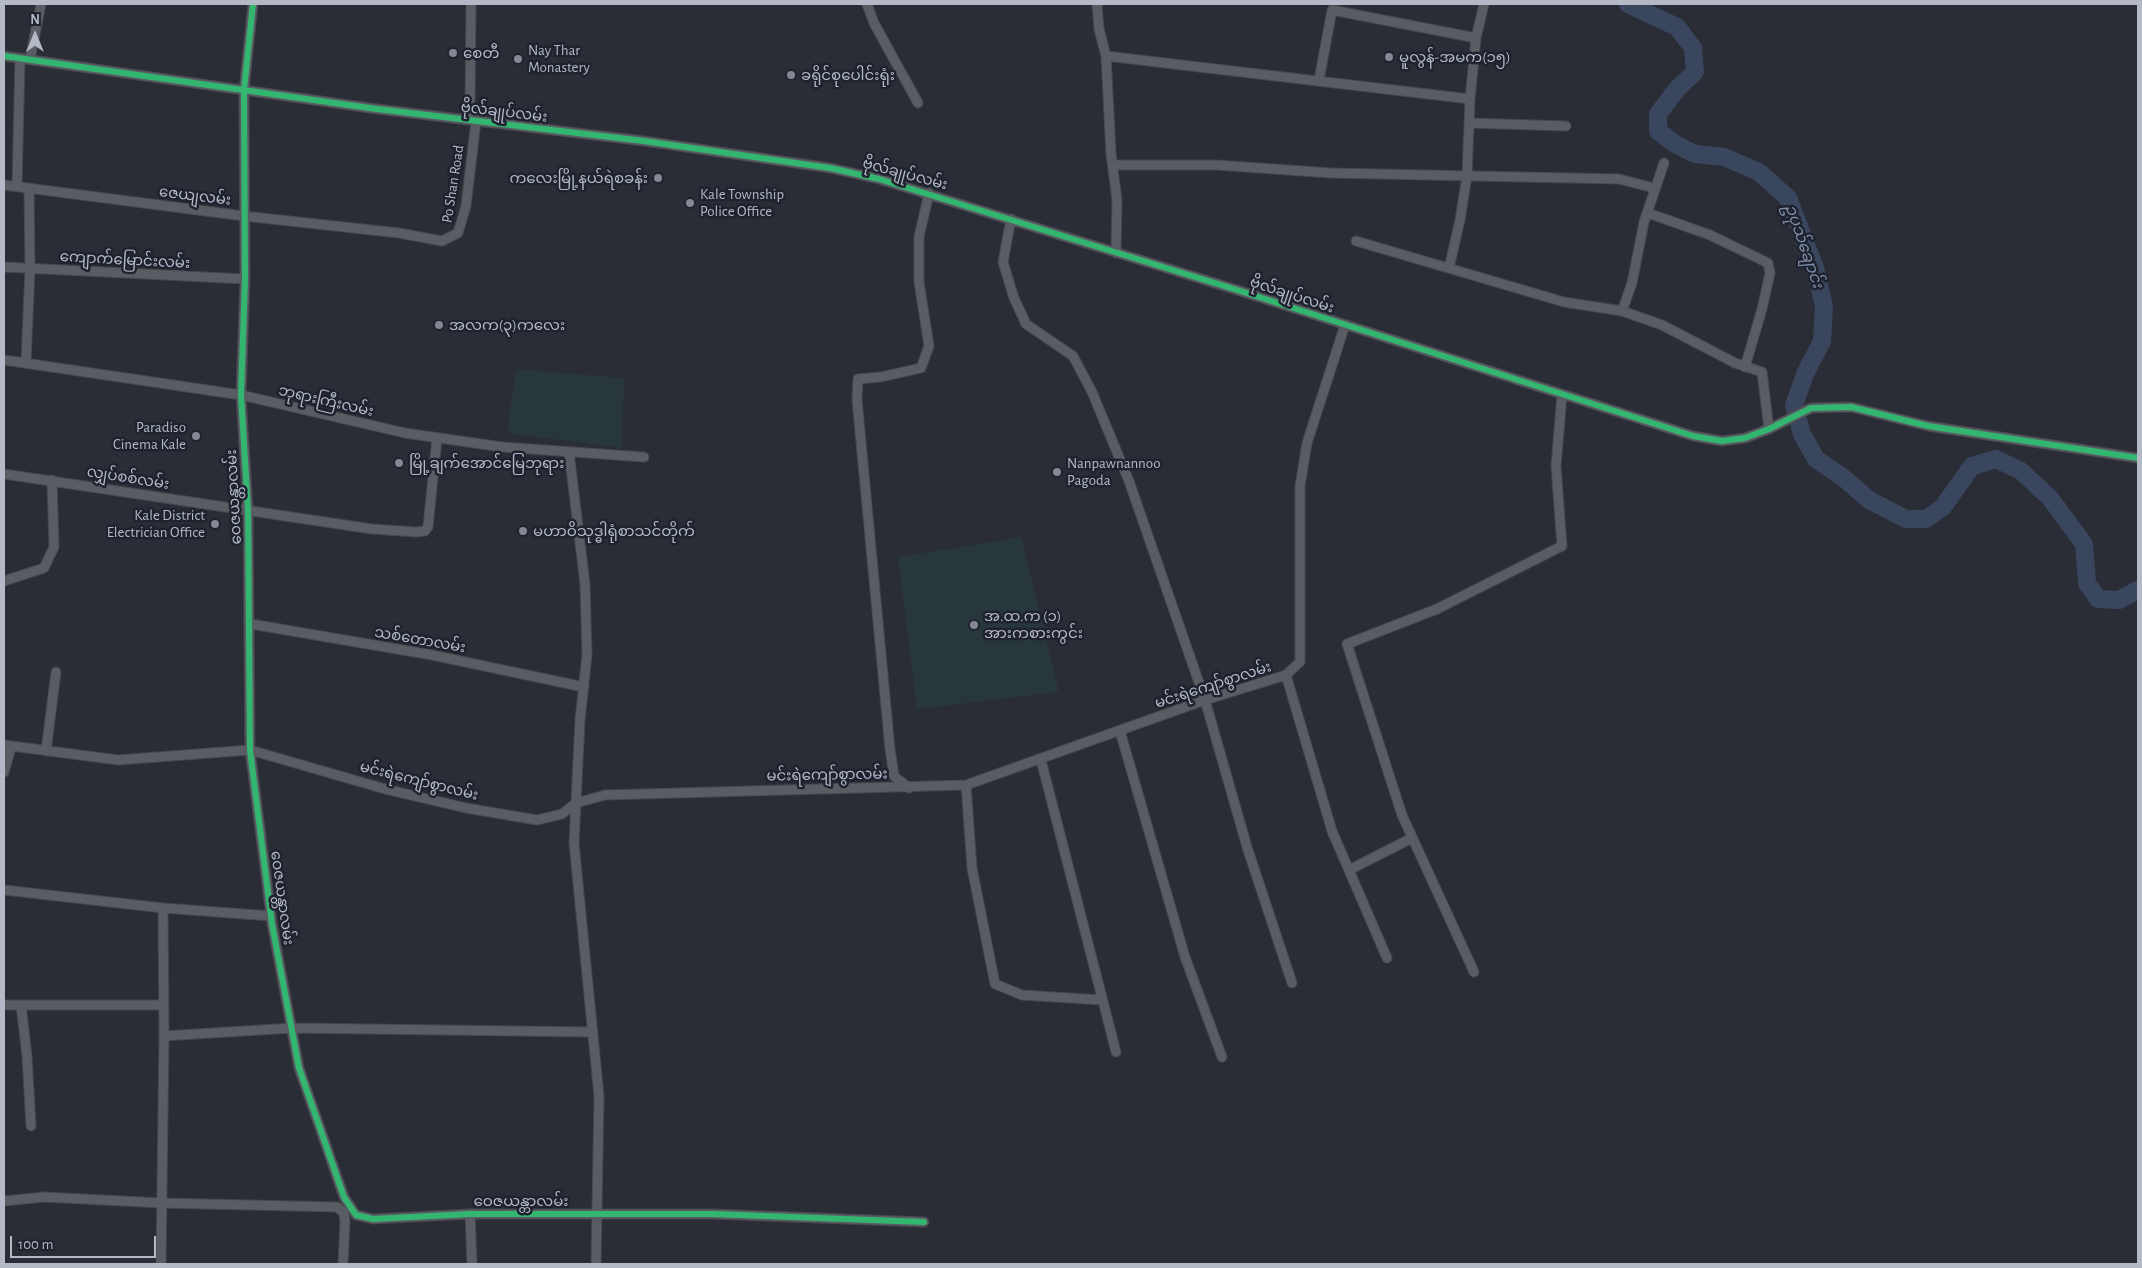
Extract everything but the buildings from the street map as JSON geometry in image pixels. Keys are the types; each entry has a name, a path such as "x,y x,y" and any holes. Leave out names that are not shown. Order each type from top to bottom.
{"street":[{"path":"17,186 25,59 41,4"},
{"name":"ဝေဇယန္တာလမ်း","path":"253,4 244,90 244,279 241,394 248,510 251,624 250,750 271,916 299,1068 313,1114 331,1157 344,1197 356,1215 373,1219 470,1214 598,1213 712,1214 924,1222"},
{"path":"471,4 470,106 476,121"},
{"path":"867,4 874,23 918,103"},
{"path":"1097,4 1099,29 1106,56 1112,164 1117,200 1116,253"},
{"path":"1449,268 1460,220 1467,176 1470,99 1476,38 1484,4"},
{"path":"1319,80 1332,10 1476,38"},
{"name":"ဗိုလ်ချုပ်လမ်း","path":"4,56 476,121 644,141 830,168 879,178 1345,325 1672,431 1714,440 1745,438 1769,429 1810,408 1850,407 1928,426 2138,458"},
{"path":"1106,56 1470,99"},
{"name":"Po Shan Road","path":"442,241 458,233 466,206 476,121"},
{"path":"1469,123 1566,126"},
{"path":"1622,311 1632,284 1654,188 1664,163"},
{"path":"1112,164 1216,165 1268,170 1619,179 1654,188"},
{"name":"ဇေယျလမ်း","path":"4,185 244,216 400,233 442,241"},
{"path":"26,362 30,269 29,188"},
{"path":"909,788 894,776 890,749 858,379 881,378 921,368 929,346 919,282 919,237 929,194"},
{"path":"1648,213 1710,235 1768,263 1770,273 1745,367"},
{"path":"1011,219 1003,262 1014,298 1026,324 1073,356 1092,392 1150,537 1205,700 1247,847 1292,982"},
{"path":"1356,242 1564,302 1622,311 1662,325 1745,367 1762,372 1769,429"},
{"name":"ကျောက်မြောင်းလမ်း","path":"4,267 244,279"},
{"name":"မင်းရဲကျော်စွာလမ်း","path":"7,746 118,760 250,750 385,789 466,808 537,820 562,814 576,803 605,794 909,788 966,785 1041,760 1205,700 1286,675 1300,662 1300,486 1307,443 1345,325"},
{"name":"ဘုရားကြီးလမ်း","path":"4,360 241,394 405,433 437,438 502,447 644,457"},
{"path":"1474,972 1402,816 1347,644 1437,609 1562,546 1556,466 1562,395"},
{"name":"လျှပ်စစ်လမ်း","path":"4,474 372,529 425,531 428,527 437,438"},
{"path":"569,452 585,584 587,655 574,844 591,1032 599,1096 596,1171 598,1213 596,1264"},
{"path":"4,581 44,568 48,561 54,548 52,480"},
{"name":"သစ်တောလမ်း","path":"251,624 432,655 584,687"},
{"path":"46,751 56,672"},
{"path":"1286,675 1332,831 1387,958"},
{"path":"1120,731 1185,957 1222,1057"},
{"path":"4,772 7,746"},
{"path":"1041,760 1116,1052"},
{"path":"966,785 972,868 995,984 1022,995 1102,1000"},
{"path":"1349,870 1412,838"},
{"path":"4,890 163,908 271,916"},
{"path":"161,1264 164,1036 163,908"},
{"path":"4,1005 164,1005"},
{"path":"21,1005 27,1056 31,1126"},
{"path":"164,1036 292,1028 591,1032"},
{"path":"4,1200 44,1197 161,1203 337,1207 344,1213 345,1222 343,1264"},
{"path":"470,1214 472,1264"}],"shaded area":[{"path":"516,369 624,378 622,448 507,433"},
{"name":"အ.ထ.က (၁) အားကစားကွင်း","path":"1021,537 1059,692 917,709 898,557"}],"waterway":[{"name":"ဥပုသ်ချောင်း","path":"1628,4 1677,27 1693,48 1695,72 1677,89 1658,114 1658,131 1675,144 1695,154 1724,157 1759,172 1788,198 1815,268 1824,306 1822,341 1806,372 1794,405 1802,434 1816,459 1845,479 1869,500 1906,519 1926,519 1943,507 1972,466 1996,459 2021,471 2050,498 2084,544 2087,583 2098,599 2119,600 2138,590"}],"cycle path":[{"path":"253,4 244,90 245,279 241,395 248,510 250,750 272,924 299,1068 344,1197 356,1215 373,1219 470,1214 713,1214 924,1222"},
{"path":"4,56 377,109 644,141 830,168 879,179 1234,289 1693,436 1722,441 1745,438 1769,429 1811,408 1851,407 1928,426 2138,458"}],"place":[{"name":"စေတီ","path":"453,53"},
{"name":"မူလွန်-အမက(၁၅)","path":"1389,57"},
{"name":"Nay Thar Monastery","path":"518,59"},
{"name":"ခရိုင်စုပေါင်းရုံး","path":"791,75"},
{"name":"ကလေးမြို့နယ်ရဲစခန်း","path":"658,178"},
{"name":"Kale Township Police Office","path":"690,203"},
{"name":"အလက(၃)ကလေး","path":"439,325"},
{"name":"Paradiso Cinema Kale","path":"196,436"},
{"name":"မြို့ချက်အောင်မြေဘုရား","path":"399,463"},
{"name":"Nanpawnannoo Pagoda","path":"1057,472"},
{"name":"Kale District Electrician Office","path":"215,524"},
{"name":"မဟာဝိသုဒ္ဓါရုံစာသင်တိုက်","path":"523,531"},
{"name":"အ.ထ.က (၁) အားကစားကွင်း","path":"974,625"}]}
